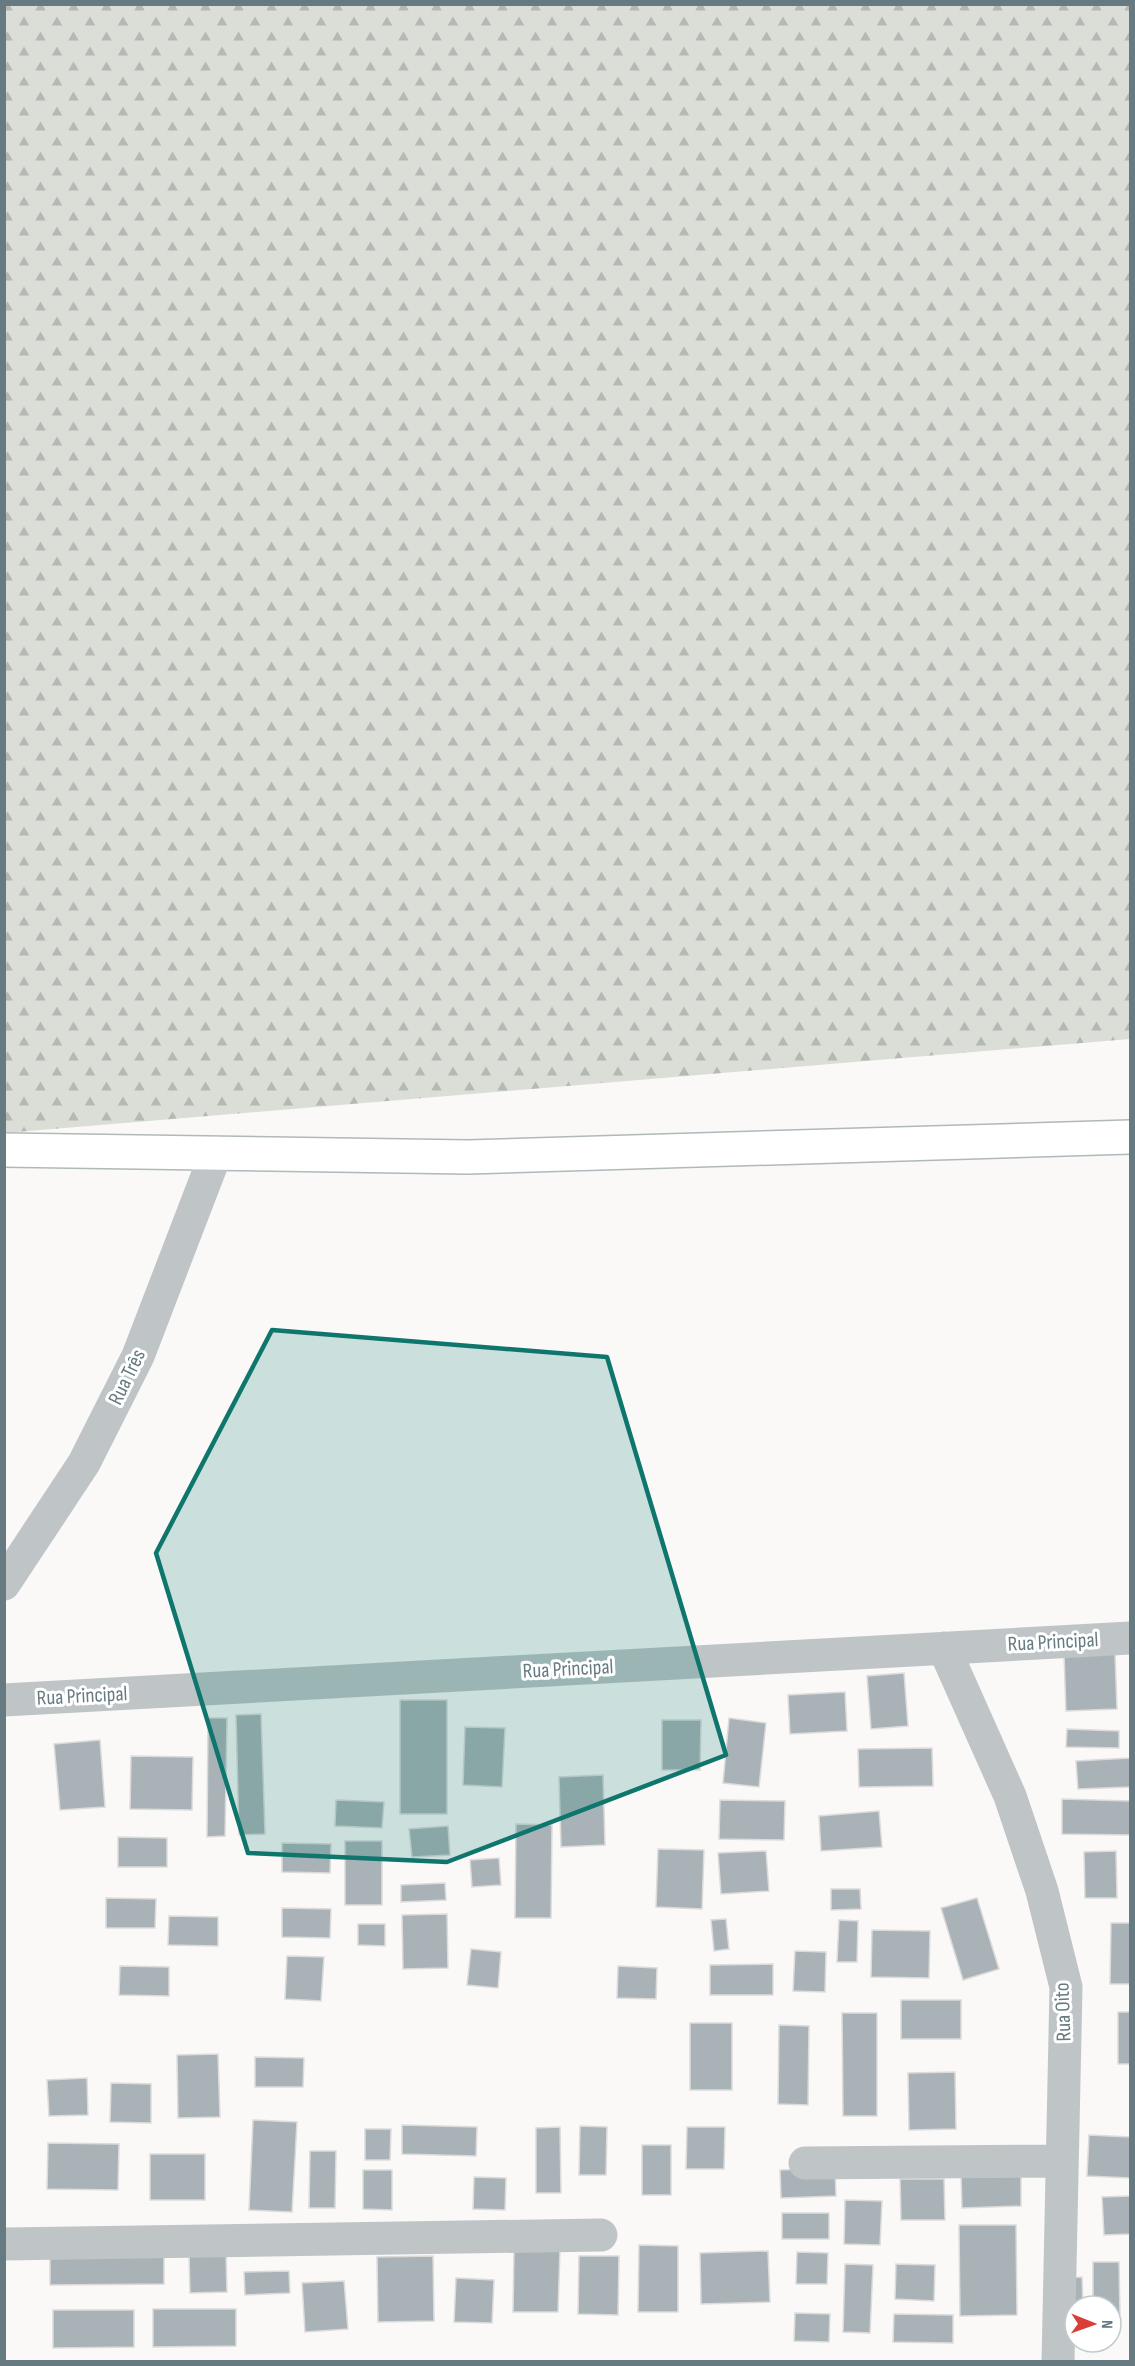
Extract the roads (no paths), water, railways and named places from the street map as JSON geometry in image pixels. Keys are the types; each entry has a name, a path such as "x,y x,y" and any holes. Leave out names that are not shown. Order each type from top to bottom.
{"main road":[{"path":"4,1150 468,1157 1131,1137"}],"street":[{"name":"Rua Três","path":"4,1584 84,1463 138,1356 216,1153"},
{"name":"Rua Principal","path":"4,1700 1131,1638"},
{"name":"Rua Oito","path":"944,1648 1010,1796 1042,1891 1065,1987 1058,2361"},
{"path":"806,2163 1062,2161"},
{"path":"4,2244 601,2235"}]}
